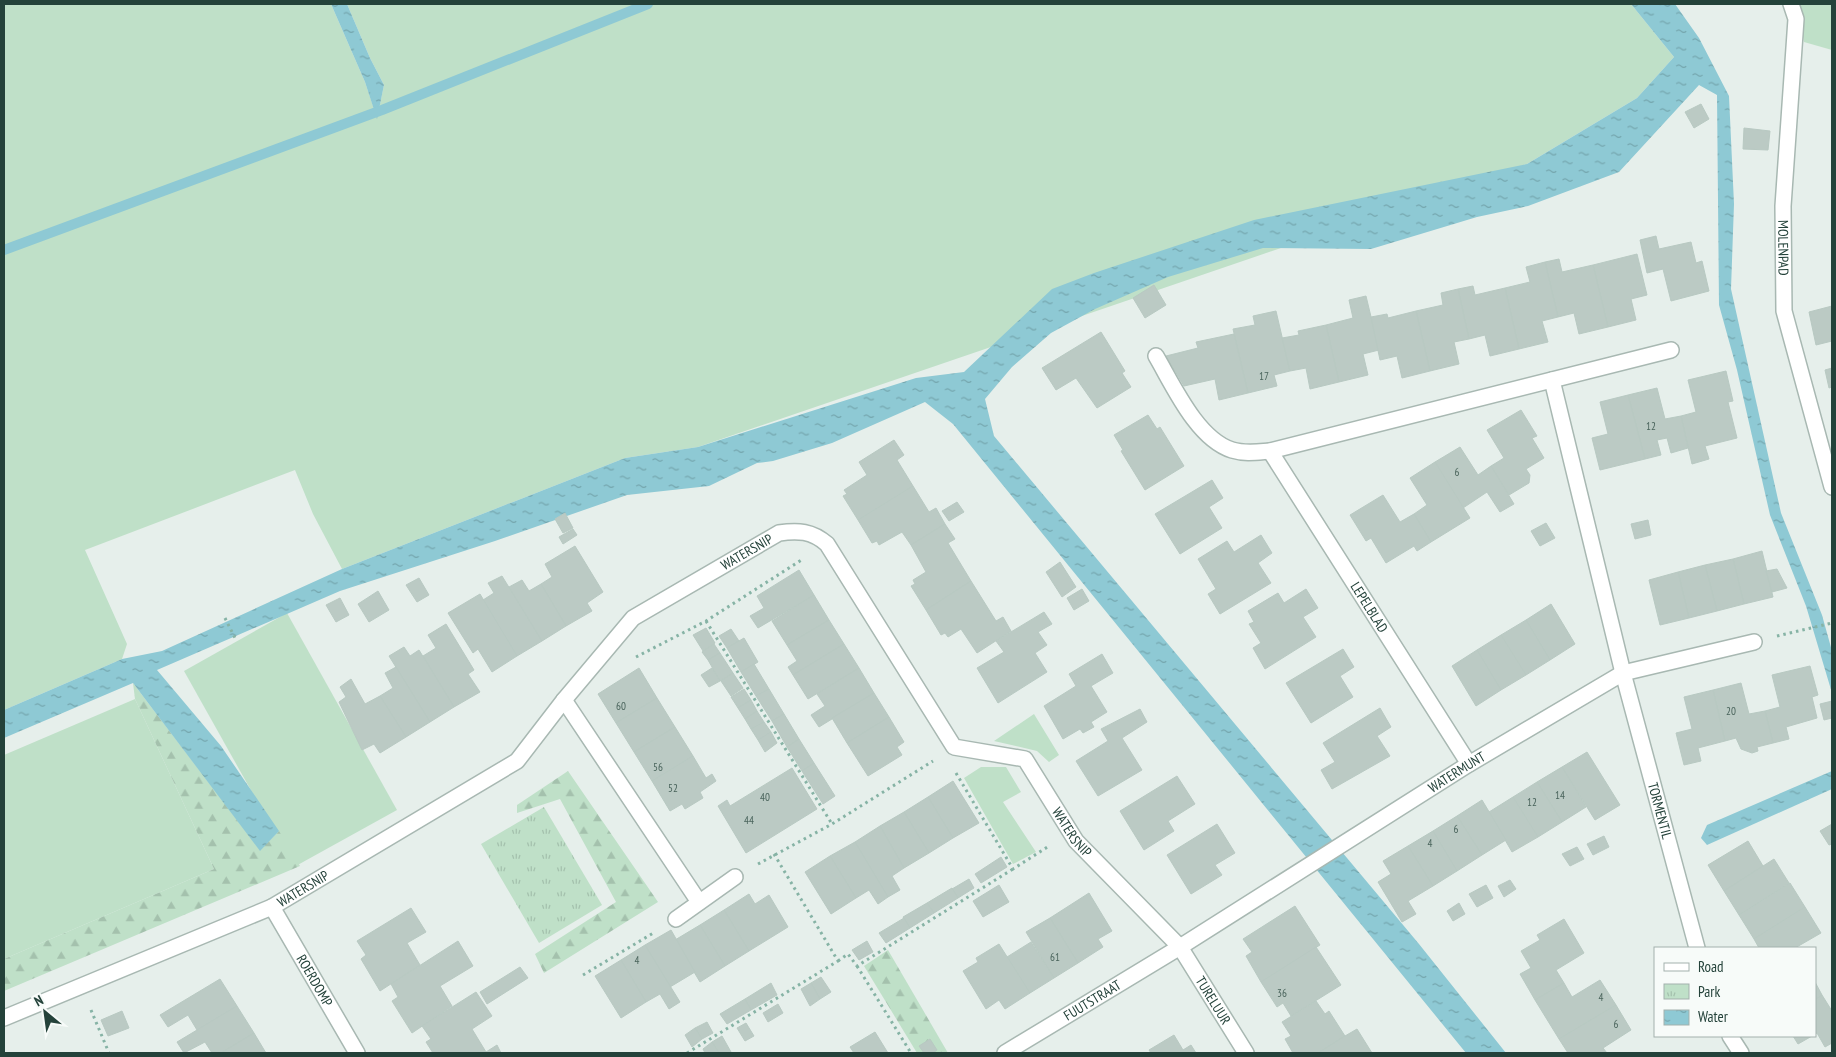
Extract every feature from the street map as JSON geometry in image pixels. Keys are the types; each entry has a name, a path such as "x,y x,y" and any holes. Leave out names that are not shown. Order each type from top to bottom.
{"street":[{"name":"MOLENPAD","path":"1791,4 1796,19 1783,206 1784,311 1832,487"},
{"path":"1156,356 1188,410 1209,436 1231,450 1250,453 1270,451 1671,350"},
{"path":"1552,380 1624,673"},
{"name":"LEPELBLAD","path":"1270,451 1469,764"},
{"name":"WATERSNIP","path":"4,1018 272,907 517,761 564,700 633,618 779,533 793,531 808,533 817,536 827,544"},
{"path":"827,544 949,751"},
{"name":"WATERMUNT","path":"1180,947 1469,764 1624,673 1754,642"},
{"name":"TORMENTIL","path":"1624,673 1697,947"},
{"path":"564,700 699,902"},
{"name":"WATERSNIP","path":"949,751 1025,759 1076,840 1180,947"},
{"path":"676,919 736,877"},
{"name":"ROERDOMP","path":"272,907 357,1053"},
{"name":"FUUTSTRAAT","path":"1005,1053 1180,947"},
{"name":"TURELUUR","path":"1180,947 1246,1053"},
{"path":"1731,1037 1741,1053"}],"path":[{"path":"636,658 706,621 827,544"},
{"path":"225,618 236,640"},
{"path":"706,621 832,824"},
{"path":"1754,642 1832,623"},
{"path":"736,877 774,854 832,824 949,751 1013,869"},
{"path":"857,966 1071,832"},
{"path":"774,854 838,961"},
{"path":"583,975 676,919"},
{"path":"687,1053 848,954 911,1053"},
{"path":"81,986 109,1053"}],"green space":[{"path":"4,4 331,4 365,82 377,118 384,85 370,58 347,4 1631,4 1674,57 1637,98 1527,164 698,447 625,458 342,569 313,514 295,470 85,550 127,644 122,659 4,710"},
{"path":"1797,4 1832,4 1832,50 1804,42"},
{"path":"287,613 397,810 294,867 184,671"},
{"path":"133,683 260,850 279,831 300,866 4,991 4,959 214,869 135,699"},
{"path":"135,699 214,869 4,959 4,755"},
{"path":"1034,714 1059,755 1049,762 1037,751 994,741"},
{"path":"981,767 1006,767 1021,792 1003,802 1036,852 1013,864 964,778"},
{"path":"568,771 658,902 544,973 535,954 616,902 560,799 517,813 517,805"},
{"path":"544,807 602,905 539,943 481,844"},
{"path":"888,950 948,1053 917,1053 864,966"}],"water":[{"path":"331,4 347,4 370,58 384,85 377,119 365,82"},
{"path":"1631,4 1675,4 1699,38 1729,96 1734,204 1731,289 1781,513 1822,615 1832,651 1832,693 1806,606 1770,515 1737,370 1719,305 1717,95 1699,85 1619,172 1528,206 1477,217 1371,249 1263,248 1168,277 1095,309 1051,333 1012,367 985,399 994,436 1419,944 1506,1053 1466,1053 953,424 925,402 832,443 773,461 757,463 709,486 627,495 495,541 340,591 157,670 221,746 279,831 260,851 133,683 4,738 4,710 122,659 162,651 342,569 625,458 698,447 916,378 964,372 1052,289 1094,273 1254,220 1527,164 1637,98 1674,57"},
{"path":"1832,771 1832,789 1707,845 1701,838 1707,825"}],"building":[{"path":"1701,104 1709,119 1694,128 1685,112"},
{"path":"1744,128 1770,131 1768,150 1743,149"},
{"path":"1656,236 1659,249 1691,242 1696,263 1702,261 1709,291 1671,301 1663,269 1647,273 1640,240"},
{"path":"1637,254 1647,295 1631,299 1636,320 1608,327 1593,265"},
{"path":"1559,259 1562,272 1593,265 1608,327 1579,334 1574,313 1558,317 1545,262"},
{"path":"1545,262 1558,317 1542,321 1548,342 1519,349 1505,288 1530,282 1526,267"},
{"path":"1154,285 1166,305 1145,318 1133,298"},
{"path":"1473,286 1475,295 1505,288 1519,349 1490,356 1485,335 1469,339 1458,289"},
{"path":"1458,289 1469,339 1454,342 1459,364 1430,371 1416,311 1443,305 1441,293"},
{"path":"1366,296 1379,350 1363,354 1368,375 1339,382 1326,325 1353,318 1349,300"},
{"path":"1832,306 1832,341 1816,345 1809,312"},
{"path":"1276,311 1290,371 1274,375 1277,386 1248,393 1233,329 1255,325 1253,316"},
{"path":"1416,311 1430,371 1402,378 1397,356 1380,360 1371,317 1387,314 1388,318"},
{"path":"1326,325 1339,382 1310,389 1306,368 1290,371 1282,338 1299,335 1298,331"},
{"path":"1101,332 1125,371 1122,373 1131,387 1097,408 1076,378 1056,390 1042,368"},
{"path":"1234,334 1248,393 1219,400 1215,379 1184,386 1166,356 1198,348 1196,342"},
{"path":"1832,368 1832,387 1829,388 1825,370"},
{"path":"1726,371 1733,401 1728,402 1737,438 1705,446 1709,459 1692,464 1681,416 1696,412 1688,380"},
{"path":"1657,388 1665,419 1681,416 1688,448 1671,453 1667,438 1657,440 1661,455 1645,459 1628,395"},
{"path":"1628,395 1645,459 1600,470 1592,438 1608,434 1600,402"},
{"path":"1521,410 1537,436 1532,438 1544,458 1526,469 1530,475 1529,483 1509,495 1491,466 1504,458 1487,430"},
{"path":"1148,415 1157,429 1160,427 1184,466 1145,490 1121,451 1123,450 1114,435"},
{"path":"894,440 904,455 897,460 913,486 858,520 843,496 847,494 844,490 867,475 859,462"},
{"path":"1460,447 1478,475 1491,466 1514,504 1500,512 1487,492 1463,508 1435,462"},
{"path":"1435,462 1470,518 1431,542 1414,514 1427,505 1410,478"},
{"path":"1212,480 1223,498 1209,507 1222,528 1180,554 1155,514"},
{"path":"913,486 929,512 936,508 945,524 911,545 902,532 879,545 877,541 872,543 858,520"},
{"path":"1383,495 1400,522 1414,514 1431,542 1417,551 1414,546 1386,563 1371,538 1366,541 1350,515"},
{"path":"957,502 964,512 949,521 942,511"},
{"path":"565,513 573,528 563,533 555,519"},
{"path":"1648,520 1651,535 1635,539 1631,524"},
{"path":"1546,523 1555,538 1540,546 1531,531"},
{"path":"945,524 955,539 948,543 971,581 926,610 911,586 915,584 913,580 926,572 911,545"},
{"path":"573,529 577,535 563,544 559,537"},
{"path":"1261,535 1272,553 1258,563 1271,583 1220,614 1208,594 1216,589 1198,559 1227,541 1234,552"},
{"path":"575,546 603,592 587,603 592,611 566,626 541,584 552,577 545,564"},
{"path":"1762,551 1773,597 1744,604 1733,559"},
{"path":"1733,559 1744,604 1717,611 1705,565"},
{"path":"1060,562 1076,587 1062,597 1046,572"},
{"path":"1705,565 1717,611 1689,618 1678,572"},
{"path":"1777,569 1787,588 1772,592 1766,571"},
{"path":"799,570 814,595 758,628 750,616 764,608 757,596"},
{"path":"1678,572 1689,618 1660,625 1649,580"},
{"path":"502,576 542,641 517,656 483,600 494,593 488,583"},
{"path":"419,578 429,595 417,602 406,585"},
{"path":"522,580 529,591 541,584 566,626 542,641 509,587"},
{"path":"971,581 996,621 1003,617 1011,631 977,653 961,629 948,637 945,633 941,635 926,610"},
{"path":"1082,589 1089,601 1074,610 1067,598"},
{"path":"1306,589 1318,608 1303,617 1316,637 1265,669 1253,648 1261,643 1249,624 1254,622 1248,611 1278,593 1284,603"},
{"path":"378,591 389,610 369,622 358,604"},
{"path":"480,594 517,656 492,672 478,649 473,653 448,613"},
{"path":"814,595 829,620 787,645 772,621"},
{"path":"340,598 349,615 336,622 326,605"},
{"path":"1551,604 1575,644 1550,660 1526,620"},
{"path":"1044,612 1052,624 1038,632 1047,645 1035,653 1047,672 998,703 977,668 1004,652 996,641"},
{"path":"829,620 844,644 793,675 788,667 797,661 787,645"},
{"path":"1526,620 1550,660 1526,675 1501,635"},
{"path":"446,624 474,670 468,674 480,692 454,707 423,656 436,648 428,635"},
{"path":"706,628 715,643 703,651 693,635"},
{"path":"731,629 739,641 727,648 719,636"},
{"path":"1501,635 1526,675 1501,690 1477,650"},
{"path":"744,638 758,662 741,672 727,648"},
{"path":"714,644 720,653 708,660 702,652"},
{"path":"844,644 859,668 808,699 793,675"},
{"path":"404,647 410,656 419,650 454,707 430,722 389,656"},
{"path":"1343,649 1354,667 1340,676 1353,697 1311,723 1286,683"},
{"path":"1477,650 1501,690 1476,706 1452,666"},
{"path":"720,653 733,673 720,681 708,660"},
{"path":"1102,654 1113,673 1091,686 1107,712 1091,722 1094,727 1083,733 1080,729 1063,739 1044,706 1076,686 1069,674"},
{"path":"754,664 769,689 756,696 741,672"},
{"path":"1810,666 1818,695 1812,697 1817,718 1786,727 1789,739 1773,743 1765,711 1780,707 1772,675"},
{"path":"396,667 430,722 406,737 380,696 393,688 385,673"},
{"path":"639,668 657,698 616,723 598,694"},
{"path":"712,668 720,681 709,687 701,675"},
{"path":"859,668 874,693 819,727 811,715 825,706 817,694"},
{"path":"733,673 743,688 731,696 721,681"},
{"path":"351,679 365,704 380,696 406,737 380,753 374,744 362,750 339,702 346,697 340,687"},
{"path":"1741,683 1749,714 1765,711 1773,743 1757,747 1758,751 1752,753 1741,749 1736,738 1725,741 1713,690"},
{"path":"744,689 751,700 738,708 731,697"},
{"path":"769,689 784,714 772,721 756,696"},
{"path":"1713,690 1725,741 1698,748 1701,761 1684,765 1676,733 1692,729 1684,697"},
{"path":"874,693 889,717 847,743 832,718"},
{"path":"657,698 675,727 634,752 616,723"},
{"path":"751,700 757,711 745,719 738,708"},
{"path":"1832,701 1832,718 1824,720 1820,704"},
{"path":"1380,708 1391,727 1377,736 1390,756 1332,789 1321,770 1335,762 1323,743"},
{"path":"1140,709 1147,722 1122,738 1142,770 1098,796 1076,761 1108,741 1101,729"},
{"path":"757,711 764,722 751,729 745,719"},
{"path":"784,714 799,739 787,747 772,721"},
{"path":"889,717 904,742 897,747 902,755 868,776 847,743"},
{"path":"764,722 771,732 758,740 751,729"},
{"path":"675,727 693,756 652,781 634,752"},
{"path":"771,732 777,743 765,752 758,740"},
{"path":"799,739 814,763 802,771 787,747"},
{"path":"1587,752 1620,805 1595,820 1562,767"},
{"path":"693,756 706,778 712,774 716,781 700,792 703,798 685,809 682,804 670,811 652,781"},
{"path":"814,763 835,796 823,804 802,771"},
{"path":"1562,767 1586,807 1562,822 1537,782"},
{"path":"792,768 817,809 746,853 718,806 727,800 730,806"},
{"path":"1177,776 1195,804 1168,821 1174,831 1144,850 1120,811"},
{"path":"953,781 979,823 953,838 928,797"},
{"path":"1537,782 1562,822 1538,837 1513,797"},
{"path":"928,797 953,838 929,853 904,812"},
{"path":"1513,797 1538,837 1512,852 1489,812"},
{"path":"1482,800 1506,840 1482,855 1457,816"},
{"path":"904,812 929,853 904,868 880,826"},
{"path":"1457,816 1482,855 1457,871 1433,831"},
{"path":"1217,824 1235,853 1215,865 1222,875 1191,894 1167,855"},
{"path":"1832,824 1832,844 1829,845 1820,831"},
{"path":"880,826 904,868 892,876 900,890 888,897 855,842"},
{"path":"1433,831 1457,871 1433,886 1408,846"},
{"path":"1604,836 1609,847 1593,855 1587,844"},
{"path":"1748,841 1763,866 1724,891 1708,865"},
{"path":"855,842 888,897 878,904 869,890 856,898 830,856"},
{"path":"1408,846 1433,886 1408,901 1416,914 1402,922 1378,882 1391,874 1383,861"},
{"path":"1577,847 1584,859 1570,866 1562,854"},
{"path":"830,856 856,898 831,914 805,872"},
{"path":"1001,857 1007,867 981,883 975,874"},
{"path":"1774,859 1789,883 1739,915 1724,891"},
{"path":"969,879 974,888 958,898 952,889"},
{"path":"1510,880 1516,889 1504,897 1498,886"},
{"path":"1790,883 1805,907 1754,939 1739,915"},
{"path":"999,885 1009,902 983,917 973,901"},
{"path":"1486,885 1493,898 1477,907 1469,894"},
{"path":"952,888 958,898 934,913 927,903"},
{"path":"1089,893 1112,931 1098,939 1103,947 1078,963 1050,918"},
{"path":"749,894 755,904 769,895 788,927 749,951 724,910"},
{"path":"927,903 934,913 910,928 903,917"},
{"path":"1459,903 1465,914 1453,921 1447,911"},
{"path":"1295,906 1320,945 1261,982 1246,956 1252,952 1243,939"},
{"path":"1805,907 1821,933 1797,947 1758,947 1754,939"},
{"path":"411,908 426,932 407,943 420,965 380,991 361,959 366,955 357,941"},
{"path":"724,910 749,951 725,966 700,925"},
{"path":"904,918 910,928 886,943 879,933"},
{"path":"1050,918 1078,963 1054,978 1026,932"},
{"path":"1564,919 1584,953 1556,970 1564,983 1535,1000 1520,974 1531,968 1521,951 1540,940 1537,935"},
{"path":"700,925 725,966 700,982 675,940"},
{"path":"671,930 695,972 670,987 645,945"},
{"path":"458,941 473,966 440,986 452,1006 412,1033 392,1001 398,997 391,984"},
{"path":"867,941 873,952 859,960 852,950"},
{"path":"1031,942 1054,978 1030,993 1007,957"},
{"path":"999,944 1030,993 1005,1009 999,1000 986,1009 963,971 978,962 976,958"},
{"path":"645,945 680,1002 669,1009 660,994 646,1002 621,960"},
{"path":"1316,947 1341,985 1291,1016 1283,1003 1277,1007 1261,982"},
{"path":"621,960 646,1002 621,1018 595,976"},
{"path":"520,967 528,978 487,1004 480,992"},
{"path":"821,977 831,992 820,999 811,983"},
{"path":"220,979 237,1006 197,1030 188,1015 168,1027 160,1015"},
{"path":"1600,980 1616,1005 1559,1039 1535,1000 1564,983 1572,997"},
{"path":"771,983 777,995 751,1010 745,999"},
{"path":"811,983 820,999 810,1006 801,989"},
{"path":"1816,984 1822,995 1816,999"},
{"path":"476,992 492,1016 472,1029 486,1052 433,1053 426,1042 431,1039 422,1026"},
{"path":"1822,995 1832,1011 1832,1043 1825,1047 1816,1034 1816,999"},
{"path":"745,999 751,1010 727,1024 720,1014"},
{"path":"1316,1001 1325,1014 1329,1011 1345,1036 1318,1053 1293,1053 1285,1039 1291,1036 1282,1022"},
{"path":"778,1004 783,1013 768,1022 763,1013"},
{"path":"1616,1005 1631,1030 1603,1048 1607,1053 1568,1053 1559,1039"},
{"path":"237,1006 254,1033 221,1053 212,1053 205,1042 184,1053 177,1042"},
{"path":"122,1011 129,1028 108,1036 101,1020"},
{"path":"707,1022 713,1033 702,1039 695,1028"},
{"path":"746,1023 754,1036 745,1041 737,1028"},
{"path":"695,1028 702,1039 692,1047 685,1035"},
{"path":"1357,1029 1372,1053 1318,1053 1345,1036"},
{"path":"875,1032 888,1053 854,1053 850,1047"},
{"path":"254,1033 266,1053 221,1053"},
{"path":"1174,1035 1183,1050 1191,1045 1196,1053 1151,1053 1149,1050"},
{"path":"722,1036 731,1052 729,1053 719,1053 712,1042"},
{"path":"1794,1037 1810,1037 1798,1044"},
{"path":"930,1039 937,1050 933,1053 924,1053 919,1046"},
{"path":"712,1042 719,1053 705,1053 703,1049"},
{"path":"497,1045 501,1053 484,1053 486,1052"}],"waterway":[{"path":"4,250 382,110 648,4"}]}
